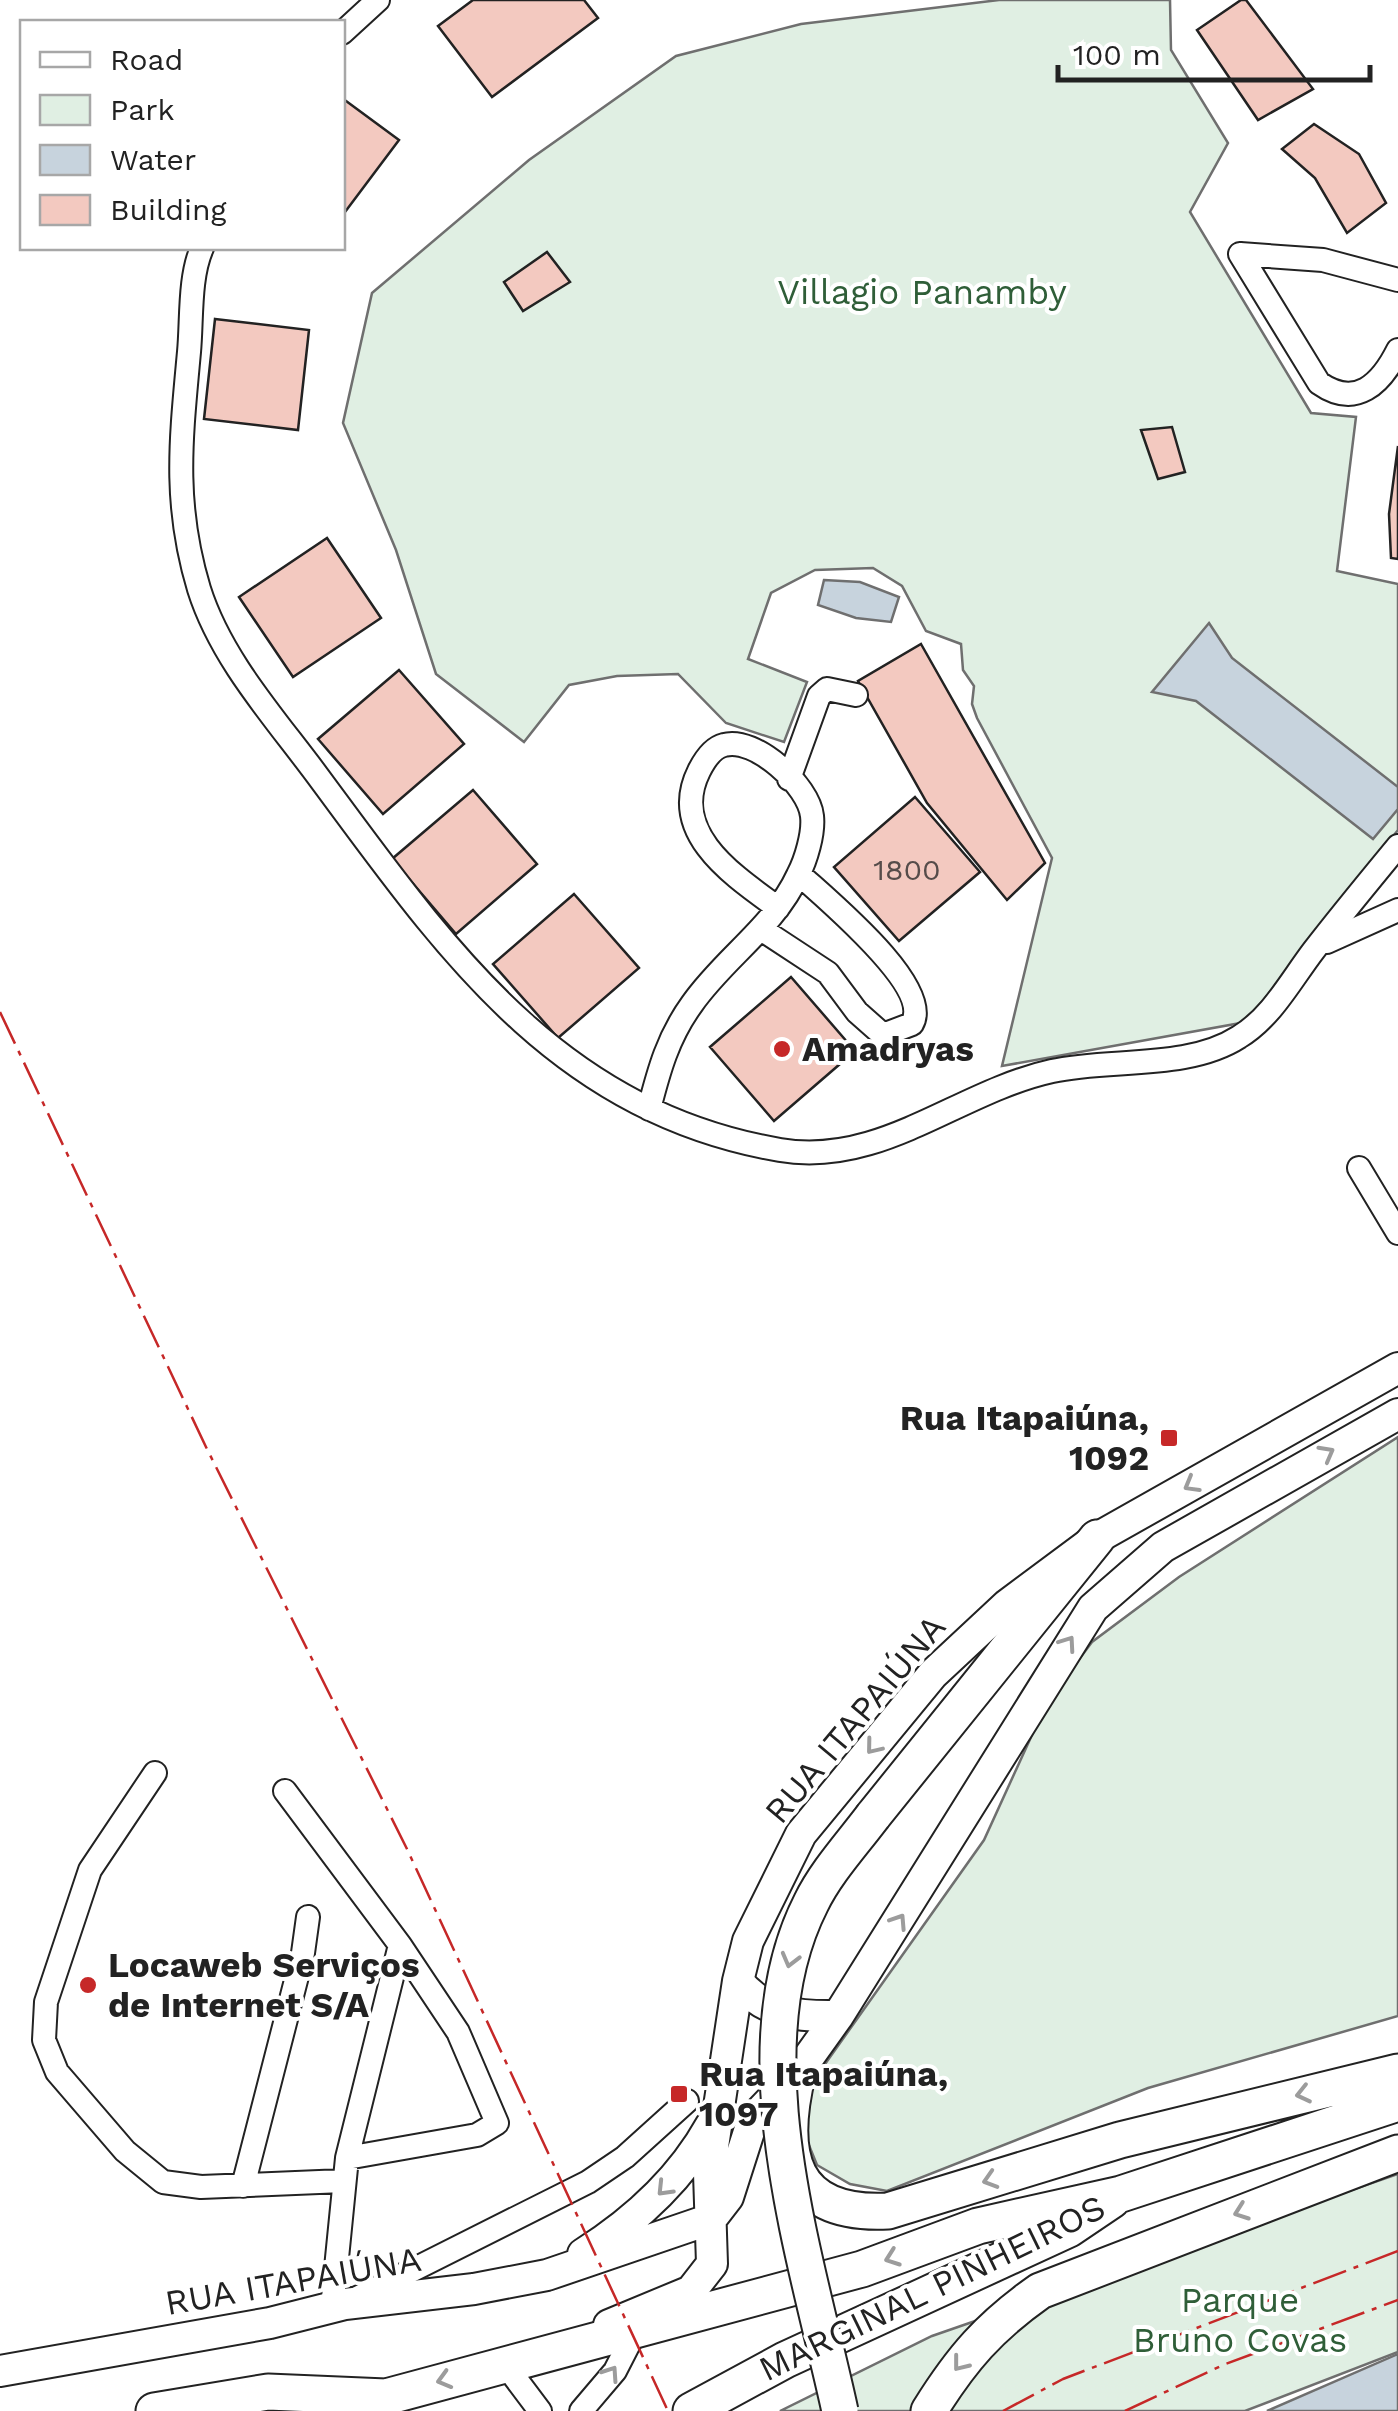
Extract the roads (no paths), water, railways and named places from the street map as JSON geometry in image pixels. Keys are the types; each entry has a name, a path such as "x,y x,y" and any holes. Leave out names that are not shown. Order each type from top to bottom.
{"highway":[{"path":"840,2411 784,2136 778,2003 812,1900 873,1816 1097,1538"},
{"path":"798,2072 788,2128 795,2170 811,2194 831,2206 860,2212 888,2210 1120,2140 1398,2072"},
{"path":"154,2411 268,2392 386,2397 570,2344 635,2332 862,2269 978,2226 1062,2204 1121,2194 1398,2103"},
{"path":"929,2411 956,2366 995,2324 1040,2292 1398,2152"},
{"name":"MARGINAL PINHEIROS","path":"691,2411 785,2360 1069,2229 1121,2194"}],"main road":[{"name":"RUA ITAPAIÚNA","path":"691,2290 712,2264 708,2173 738,1981 748,1940 801,1834 933,1674 1007,1605 1097,1538 1398,1368"},
{"name":"RUA ITAPAIÚNA","path":"0,2371 270,2323 339,2306 474,2290 547,2275 710,2219 728,2197 752,2119 798,2072 838,2016 1093,1608 1164,1546 1398,1414"},
{"path":"738,1981 768,2007 786,2014 838,2016"},
{"path":"547,2275 610,2238 649,2204 702,2142 720,2110"},
{"path":"570,2344 691,2290 700,2270 701,2250 678,2230"},
{"path":"327,2411 386,2397"}],"street":[{"path":"345,31 378,0"},
{"path":"202,250 178,478 188,546 201,595 232,661 437,937 525,1029 590,1076 649,1109 739,1140 785,1151 839,1152 890,1140 967,1098 1050,1072 1218,1048 1266,1016 1397,848"},
{"path":"1398,280 1323,260 1240,254 1319,384 1331,392 1366,392 1380,381 1398,350"},
{"path":"789,779 819,696 827,689 856,694"},
{"path":"649,1109 672,1033 694,1001 778,908 799,874 812,815 804,794 756,750 738,743 720,745 705,759 689,805 703,844 731,874 778,908"},
{"path":"761,929 828,973 857,1012 883,1035 912,1024 917,1002 909,986 799,874"},
{"path":"1315,949 1398,910"},
{"path":"1359,1168 1398,1232"},
{"path":"155,1773 90,1870 46,2002 44,2040 56,2072 145,2171 180,2186 342,2181"},
{"path":"284,1791 400,1945 458,2032 497,2123 477,2135 347,2158"},
{"path":"242,2186 303,1953 308,1917"},
{"path":"400,1945 342,2181 339,2306 588,2182 625,2157 687,2101"},
{"path":"581,2411 614,2371 635,2332"},
{"path":"504,2362 540,2411"}],"water":[{"path":"824,580 860,582 899,597 891,622 856,618 818,605"},
{"path":"1209,623 1232,658 1398,787 1398,809 1373,839 1196,701 1152,692"},
{"path":"1398,2354 1398,2411 1267,2411"}],"place":[{"name":"Amadryas","path":"782,1049"},
{"name":"Rua Itapaiúna, 1092","path":"1169,1438"},
{"name":"Locaweb Serviços de Internet S/A","path":"88,1985"},
{"name":"Rua Itapaiúna, 1097","path":"679,2094"}],"park label":[{"name":"Villagio Panamby","path":"922,292"},
{"name":"Parque Bruno Covas","path":"1240,2320"}]}
